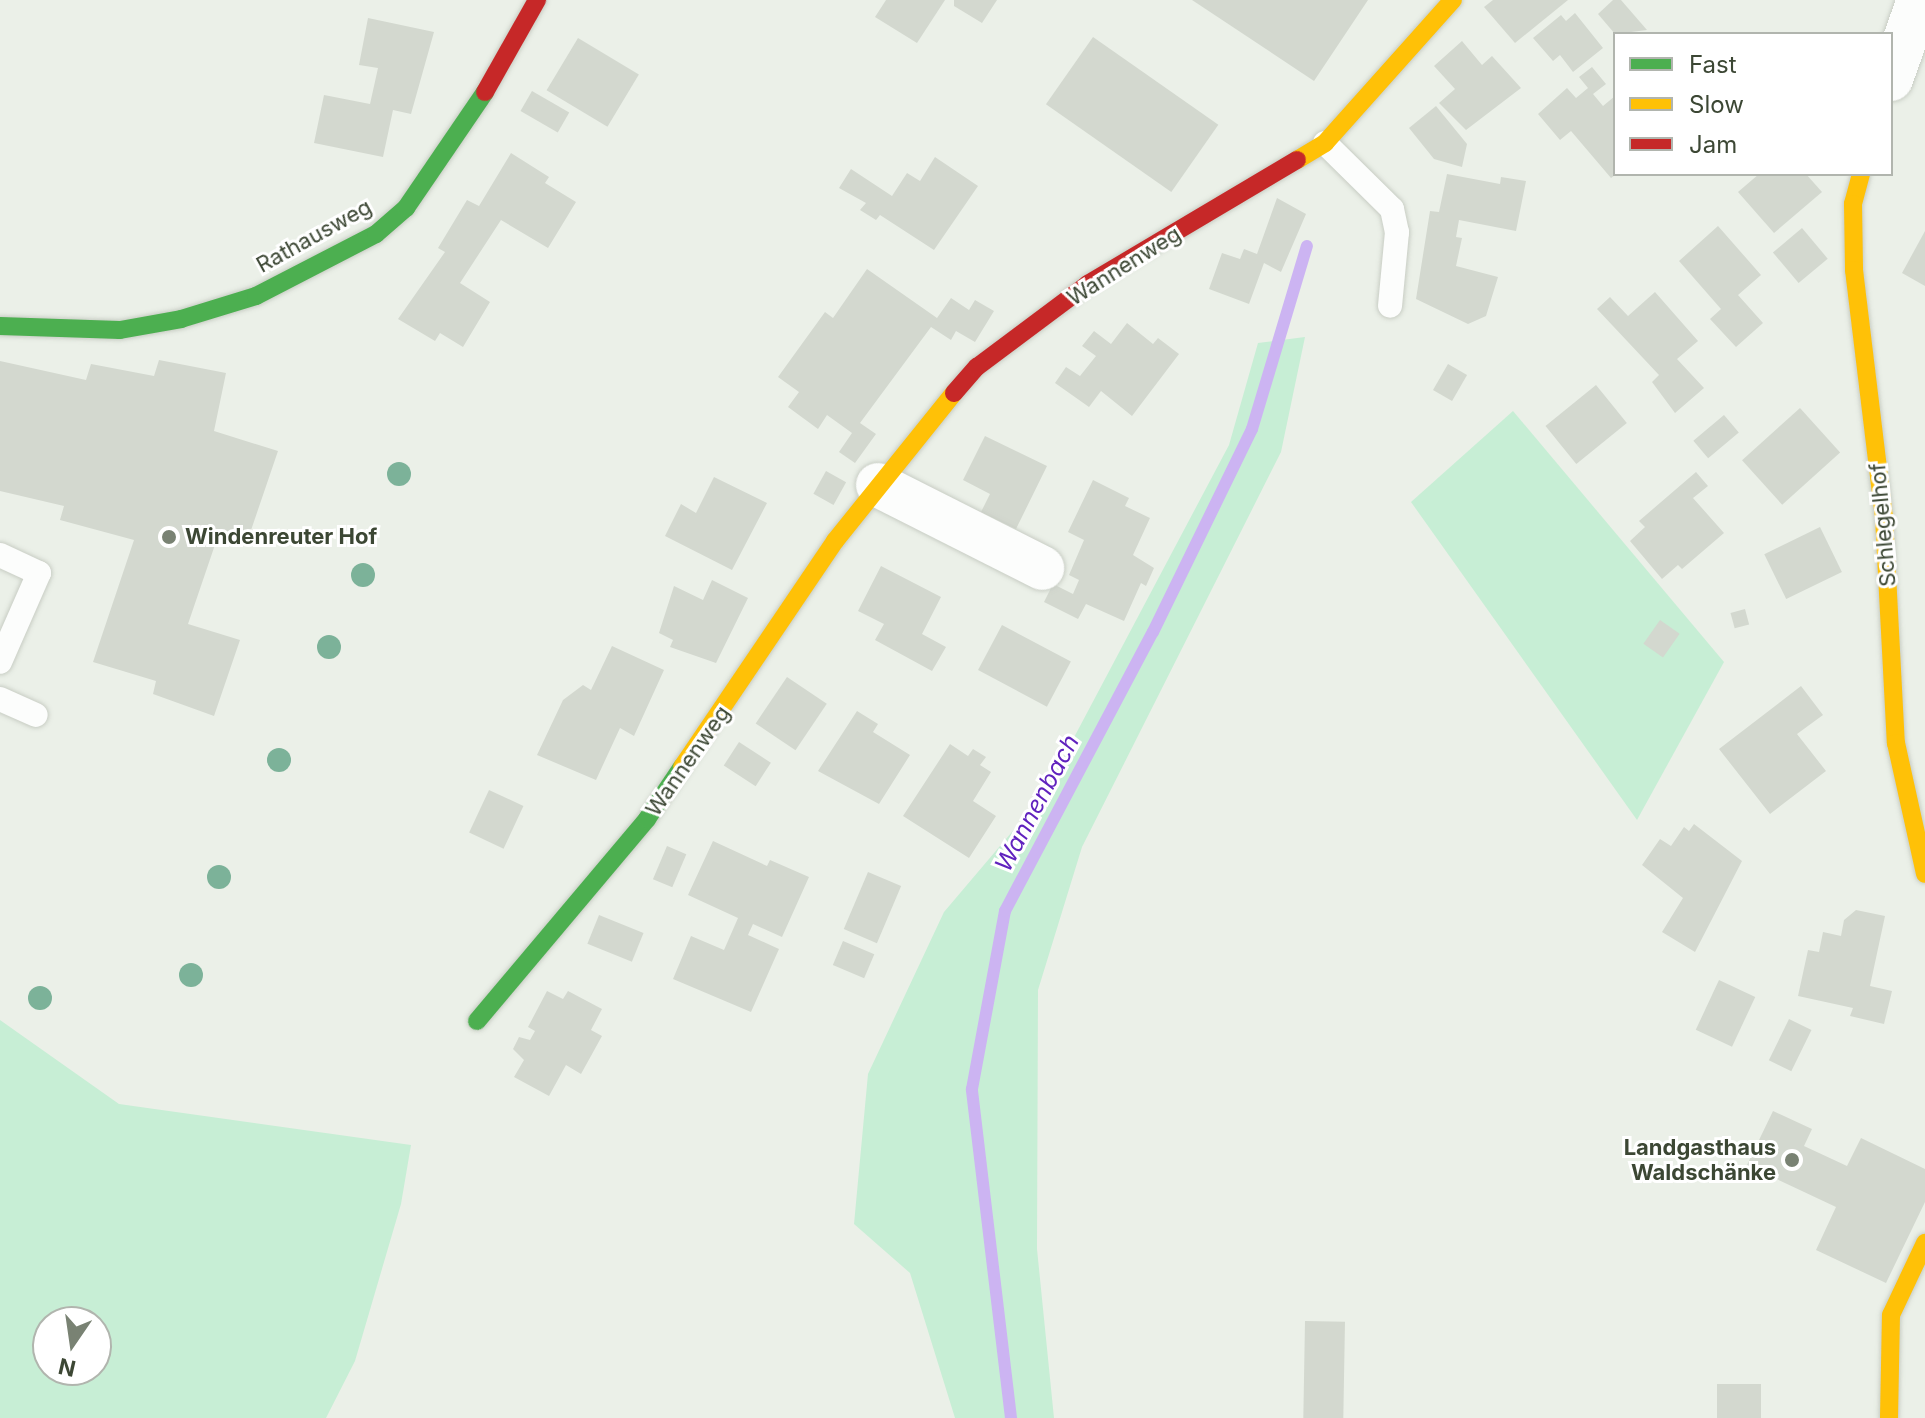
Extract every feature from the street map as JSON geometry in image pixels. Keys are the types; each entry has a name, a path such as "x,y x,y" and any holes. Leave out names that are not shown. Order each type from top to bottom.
{"street":[{"name":"Rathausweg","path":"0,326 120,330 181,319 256,296 376,234 406,208 461,134 537,0"},
{"name":"Wannenweg","path":"477,1021 647,819 878,485 977,367 1088,284 1325,143 1453,0"},
{"path":"1893,73 1919,0"},
{"name":"Schlegelhof","path":"1860,176 1853,204 1854,270 1884,517 1896,743 1925,874"},
{"path":"878,485 1042,568"},
{"path":"1889,1418 1891,1315 1925,1243"}],"lane":[{"path":"1325,143 1392,209 1397,232 1390,306"},
{"path":"0,555 39,573 0,662"},
{"path":"0,699 36,715"}],"green space":[{"path":"1305,337 1281,452 1082,847 1038,990 1037,1249 1054,1418 955,1418 910,1273 854,1224 868,1074 944,912 1044,794 1229,445 1258,343"},
{"path":"1513,411 1724,662 1637,820 1411,502"},
{"path":"0,1020 119,1104 411,1145 401,1204 355,1361 326,1418 0,1418"}],"building":[{"path":"886,0 945,0 917,43 875,17"},
{"path":"954,0 997,0 982,23 954,6"},
{"path":"1192,0 1368,0 1314,81"},
{"path":"1493,0 1568,0 1515,43 1484,7"},
{"path":"1613,0 1621,0 1647,30 1613,32 1598,14"},
{"path":"1575,13 1603,48 1573,72 1560,55 1553,61 1533,38 1561,15 1566,21"},
{"path":"368,18 434,32 411,114 393,110 383,157 314,143 324,95 370,104 378,68 359,65"},
{"path":"1093,37 1218,125 1171,192 1046,104"},
{"path":"578,38 639,75 607,127 547,90"},
{"path":"1462,41 1482,65 1492,56 1521,88 1466,130 1439,103 1455,89 1434,66"},
{"path":"1592,67 1606,84 1593,94 1603,106 1613,98 1614,176 1611,178 1571,131 1560,140 1538,114 1567,88 1576,98 1588,88 1579,77"},
{"path":"532,91 569,113 558,132 520,111"},
{"path":"1436,106 1467,144 1462,167 1434,159 1409,128"},
{"path":"511,153 549,177 545,183 576,202 548,248 501,220 460,283 490,302 463,347 440,333 435,341 398,319 445,252 438,248 467,200 479,206"},
{"path":"935,157 978,186 934,250 880,215 876,220 860,210 866,203 839,188 851,169 892,196 907,173 920,181"},
{"path":"1447,174 1500,184 1501,177 1526,181 1516,231 1459,220 1456,237 1462,238 1456,266 1498,277 1486,316 1468,324 1416,299 1430,211 1439,212"},
{"path":"1757,176 1808,176 1822,192 1774,233 1738,192"},
{"path":"1277,198 1306,214 1281,272 1264,263 1249,304 1209,289 1222,253 1240,259 1244,249 1257,254"},
{"path":"1718,226 1761,275 1738,295 1763,323 1736,347 1710,319 1721,309 1679,261"},
{"path":"1802,228 1828,259 1799,283 1773,252"},
{"path":"1925,231 1925,286 1902,273"},
{"path":"867,269 937,318 951,298 969,310 975,300 994,311 975,342 956,331 951,340 931,327 860,423 876,434 855,463 839,452 852,433 827,415 818,429 788,407 799,392 778,377 825,312 833,318"},
{"path":"1655,292 1698,341 1677,359 1704,388 1675,413 1652,382 1659,375 1597,309 1610,297 1628,316"},
{"path":"1127,323 1153,344 1158,338 1179,354 1132,416 1101,391 1089,407 1055,383 1066,367 1080,376 1096,356 1082,346 1094,331 1111,344"},
{"name":"Windenreuter Hof","path":"159,360 226,373 214,431 278,451 247,542 219,533 188,624 240,640 214,716 153,694 156,681 93,662 134,540 60,520 64,506 0,491 0,361 86,380 91,364 154,376"},
{"path":"1448,364 1467,375 1452,401 1433,390"},
{"path":"1596,385 1627,423 1576,464 1545,426"},
{"path":"1800,408 1840,453 1782,505 1742,460"},
{"path":"1724,415 1739,433 1708,458 1693,441"},
{"path":"985,436 1047,466 1016,529 981,512 990,494 963,480"},
{"path":"826,471 846,482 834,505 813,494"},
{"path":"1696,472 1708,486 1693,498 1724,533 1682,569 1678,565 1662,579 1630,541 1645,527 1639,521"},
{"path":"714,477 767,503 732,570 665,536 681,504 696,513"},
{"path":"1093,480 1129,498 1125,506 1150,518 1133,555 1154,568 1146,586 1141,583 1124,621 1086,604 1078,619 1044,602 1053,584 1073,594 1079,580 1069,575 1084,540 1068,532"},
{"path":"1820,527 1842,572 1786,599 1764,554"},
{"path":"881,566 941,597 922,634 946,647 932,671 875,640 884,624 858,611"},
{"path":"712,580 748,598 716,663 670,647 673,640 659,633 674,586 703,600"},
{"path":"1745,609 1749,624 1735,628 1731,613"},
{"path":"1660,620 1680,634 1663,658 1643,644"},
{"path":"1002,625 1071,662 1047,707 978,670"},
{"path":"612,646 664,670 634,736 620,728 596,780 537,755 563,700 583,685 591,690"},
{"path":"787,677 827,704 795,750 756,723"},
{"path":"1801,686 1823,715 1797,734 1826,771 1770,814 1719,749"},
{"path":"857,711 878,724 873,732 910,755 879,804 818,771"},
{"path":"739,742 771,763 756,786 724,765"},
{"path":"950,744 968,756 973,749 986,757 980,765 991,772 973,801 996,816 969,858 903,816"},
{"path":"489,790 523,806 504,849 469,833"},
{"path":"1694,824 1742,861 1695,952 1662,932 1683,898 1642,865 1660,839 1671,846 1684,827 1689,831"},
{"path":"713,841 767,866 770,860 809,877 782,937 753,924 748,935 779,949 751,1012 673,979 691,936 724,950 738,918 688,895"},
{"path":"667,846 686,854 672,887 653,879"},
{"path":"868,872 901,886 877,943 844,929"},
{"path":"1856,910 1885,916 1870,986 1892,991 1884,1024 1850,1016 1853,1008 1798,996 1808,950 1819,952 1823,932 1841,936 1844,920"},
{"path":"599,915 644,933 632,962 587,944"},
{"path":"843,941 874,954 864,978 833,965"},
{"path":"1719,980 1755,997 1732,1047 1696,1030"},
{"path":"547,991 563,999 568,991 602,1009 591,1030 602,1036 581,1074 566,1065 549,1096 514,1077 524,1060 513,1049 519,1037 530,1040 535,1031 528,1027"},
{"path":"1789,1019 1811,1030 1791,1071 1769,1060"},
{"path":"1773,1111 1812,1129 1804,1146 1847,1166 1861,1138 1925,1169 1925,1202 1886,1283 1816,1250 1836,1207 1747,1165"},
{"path":"1305,1321 1345,1322 1343,1418 1303,1418"},
{"path":"1717,1384 1761,1384 1761,1418 1717,1418"}],"waterway":[{"name":"Wannenbach","path":"1011,1418 972,1089 1005,911 1153,632 1252,429 1307,246"}],"traffic: fast":[{"path":"0,326 120,330 181,319 256,296 376,234 406,208 485,92"},
{"path":"477,1021 647,819 682,767"}],"traffic: slow":[{"path":"1297,160 1325,143 1453,0"},
{"path":"1860,176 1853,204 1854,270 1884,517 1896,743 1925,874"},
{"path":"682,767 835,541 954,393"},
{"path":"1889,1418 1891,1315 1925,1243"}],"traffic: jam":[{"path":"485,92 537,0"},
{"path":"954,393 977,367 1088,284 1297,160"}],"place":[{"name":"Windenreuter Hof","path":"169,537"},
{"name":"Landgasthaus Waldschänke","path":"1792,1160"}]}
